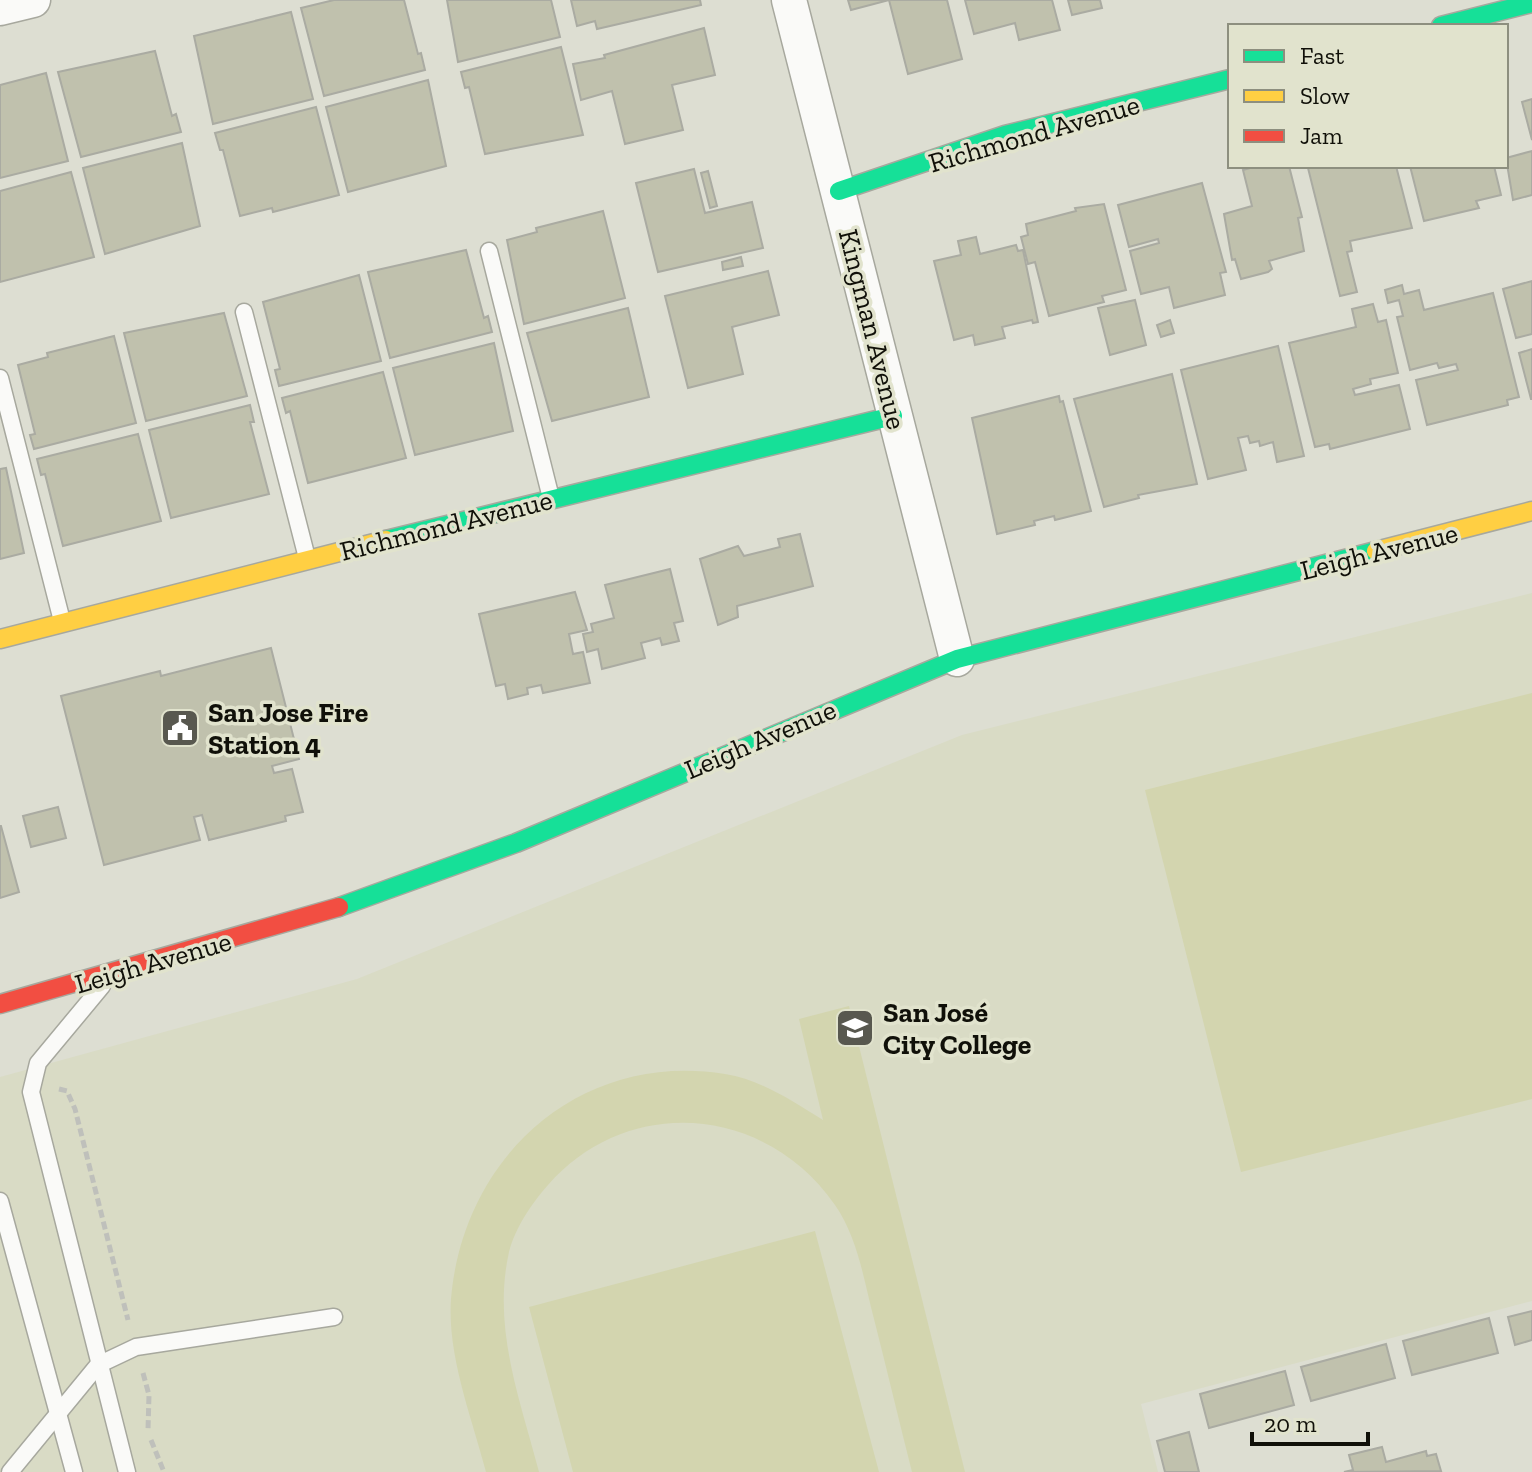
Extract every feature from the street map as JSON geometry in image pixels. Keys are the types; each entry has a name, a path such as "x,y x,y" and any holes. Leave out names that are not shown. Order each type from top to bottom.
{"street":[{"path":"0,8 33,0"},
{"name":"Kingman Avenue","path":"789,0 957,659"},
{"path":"1449,24 1532,3"},
{"name":"Richmond Avenue","path":"839,191 1005,135 1228,79"},
{"name":"Richmond Avenue","path":"0,639 551,498 893,416"},
{"name":"Leigh Avenue","path":"0,1004 112,975 332,910 516,843 957,659 1532,511"}],"lane":[{"path":"489,251 551,498"},
{"path":"244,312 308,560"},
{"path":"0,378 62,623"},
{"path":"112,975 38,1063 31,1092 127,1472"},
{"path":"0,1201 74,1472"},
{"path":"10,1472 98,1365 136,1347 334,1317"}],"path":[{"path":"54,1087 67,1091 75,1109 129,1325"},
{"path":"141,1365 149,1395 147,1426 156,1458 164,1472"}],"shaded area":[{"name":"San José City College","path":"1532,593 1532,1301 1141,1404 1158,1472 0,1472 0,1077 357,979 962,735"}],"green space":[{"path":"1532,693 1532,1099 1241,1172 1145,790"},
{"path":"849,1006 965,1472 912,1472 859,1260 849,1231 835,1205 806,1172 773,1147 736,1131 696,1123 656,1125 617,1135 581,1155 548,1185 525,1216 509,1252 504,1308 510,1363 539,1472 486,1472 457,1365 451,1299 460,1247 478,1200 505,1159 538,1124 578,1097 623,1079 672,1071 725,1074 752,1081 823,1120 799,1019"},
{"path":"815,1231 879,1472 573,1472 529,1307"}],"building":[{"path":"334,0 404,0 425,70 324,96 301,8"},
{"path":"447,0 551,0 560,37 458,62"},
{"path":"571,0 700,0 701,5 597,29 595,21 577,26"},
{"path":"848,0 889,0 851,10"},
{"path":"889,0 947,0 962,59 908,74"},
{"path":"965,0 1052,0 1060,30 1019,40 1015,23 974,34"},
{"path":"1068,0 1100,0 1102,8 1072,15"},
{"path":"291,12 313,99 213,124 194,36"},
{"path":"704,28 715,75 672,85 683,130 625,144 612,91 581,100 573,64 605,58 604,55"},
{"path":"561,47 583,135 485,154 469,87 465,88 461,72"},
{"path":"155,51 172,116 176,114 181,132 81,157 58,72"},
{"path":"46,73 68,161 0,178 0,85"},
{"path":"428,80 446,166 348,192 326,107"},
{"path":"1532,99 1532,140 1522,102"},
{"path":"316,107 339,195 273,212 272,208 240,216 223,150 220,150 215,133"},
{"path":"182,143 200,226 105,254 83,168"},
{"path":"1532,151 1532,195 1513,200 1508,157"},
{"path":"1290,168 1302,217 1298,218 1304,251 1269,261 1272,269 1268,272 1241,279 1235,259 1232,260 1224,214 1252,206 1243,170"},
{"path":"1308,168 1397,168 1412,228 1350,241 1352,251 1347,252 1357,292 1340,296"},
{"path":"1411,168 1494,168 1501,195 1476,201 1479,208 1424,221"},
{"path":"694,169 705,213 752,202 763,248 658,272 636,183"},
{"path":"708,171 717,206 710,208 701,173"},
{"path":"71,172 94,257 0,282 0,191"},
{"path":"1202,183 1226,272 1220,273 1225,295 1174,308 1169,287 1141,294 1130,251 1159,243 1158,239 1129,247 1118,205"},
{"path":"1104,204 1126,290 1102,296 1104,302 1049,316 1035,262 1028,264 1021,237 1028,235 1026,224 1076,211 1075,208"},
{"path":"603,211 625,298 524,324 507,240 537,232 536,228"},
{"path":"976,237 980,254 1016,245 1018,251 1023,250 1038,322 1033,323 1032,320 1002,327 1005,338 975,345 973,335 954,340 934,261 961,255 958,241"},
{"path":"466,250 484,318 488,316 492,332 390,358 368,272"},
{"path":"741,257 743,266 723,270 722,262"},
{"path":"768,271 779,315 732,327 743,374 688,388 665,296"},
{"path":"359,275 381,361 279,386 275,370 280,369 263,302"},
{"path":"1532,281 1532,334 1516,338 1503,289"},
{"path":"1402,285 1404,294 1419,290 1424,310 1493,293 1519,397 1507,400 1508,405 1427,425 1416,380 1458,370 1456,364 1439,368 1437,363 1410,370 1397,317 1403,316 1399,300 1388,303 1385,290"},
{"path":"1135,300 1146,345 1110,355 1098,308"},
{"path":"1373,304 1378,322 1386,320 1398,373 1370,379 1371,384 1353,389 1355,395 1399,385 1410,429 1330,449 1329,444 1315,447 1289,343 1356,327 1352,309"},
{"path":"628,308 649,397 552,421 527,333"},
{"path":"224,313 247,396 146,421 124,333"},
{"path":"1170,320 1174,333 1161,337 1157,325"},
{"path":"114,336 136,423 34,449 30,435 35,434 18,365 48,357 47,353"},
{"path":"494,343 513,431 415,455 393,368"},
{"path":"1278,346 1304,456 1277,462 1273,442 1260,446 1259,441 1250,443 1248,436 1238,438 1246,470 1208,479 1181,370"},
{"path":"1532,349 1532,399 1531,399 1519,353"},
{"path":"383,372 406,458 308,483 290,411 286,413 282,398"},
{"path":"1172,374 1197,484 1138,495 1139,498 1104,507 1074,399"},
{"path":"1059,396 1060,402 1063,401 1091,511 1055,520 1054,516 1034,521 1035,525 997,534 972,418"},
{"path":"250,405 254,422 250,422 269,494 171,518 149,430"},
{"path":"138,434 161,521 63,546 45,474 41,475 37,459"},
{"path":"6,468 24,553 0,559 0,469"},
{"path":"800,534 813,586 737,606 738,617 718,625 700,559 738,546 744,556 780,547 778,539"},
{"path":"670,569 683,621 674,623 679,641 662,645 660,638 641,643 645,658 602,669 598,649 587,652 583,634 593,632 591,624 614,618 605,585"},
{"path":"575,592 587,630 569,634 573,654 583,652 590,683 543,693 541,685 527,688 528,694 508,699 505,684 496,686 479,614"},
{"name":"San Jose Fire Station 4","path":"271,648 299,759 272,766 274,773 292,769 303,812 285,816 286,821 209,840 202,815 194,817 200,840 104,865 61,696 160,671 161,676"},
{"path":"58,807 66,838 31,847 23,816"},
{"path":"0,826 19,892 0,898"},
{"path":"1532,1311 1532,1340 1515,1345 1508,1317"},
{"path":"1489,1318 1498,1353 1412,1375 1403,1341"},
{"path":"1386,1344 1395,1378 1311,1401 1301,1367"},
{"path":"1285,1371 1294,1405 1209,1428 1200,1394"},
{"path":"1189,1432 1199,1472 1165,1472 1157,1441"},
{"path":"1382,1447 1386,1462 1426,1451 1427,1456 1436,1454 1441,1471 1344,1472 1353,1470 1349,1455"}],"traffic: fast":[{"path":"1449,24 1532,3"},
{"path":"839,191 1005,135 1228,79"},
{"path":"386,540 893,416"},
{"path":"339,907 516,843 957,659 1376,551"}],"traffic: slow":[{"path":"1376,551 1532,511"},
{"path":"0,639 386,540"}],"traffic: jam":[{"path":"0,1004 339,907"}],"place":[{"name":"San Jose Fire Station 4","path":"180,728"},
{"name":"San José City College","path":"855,1028"}]}
